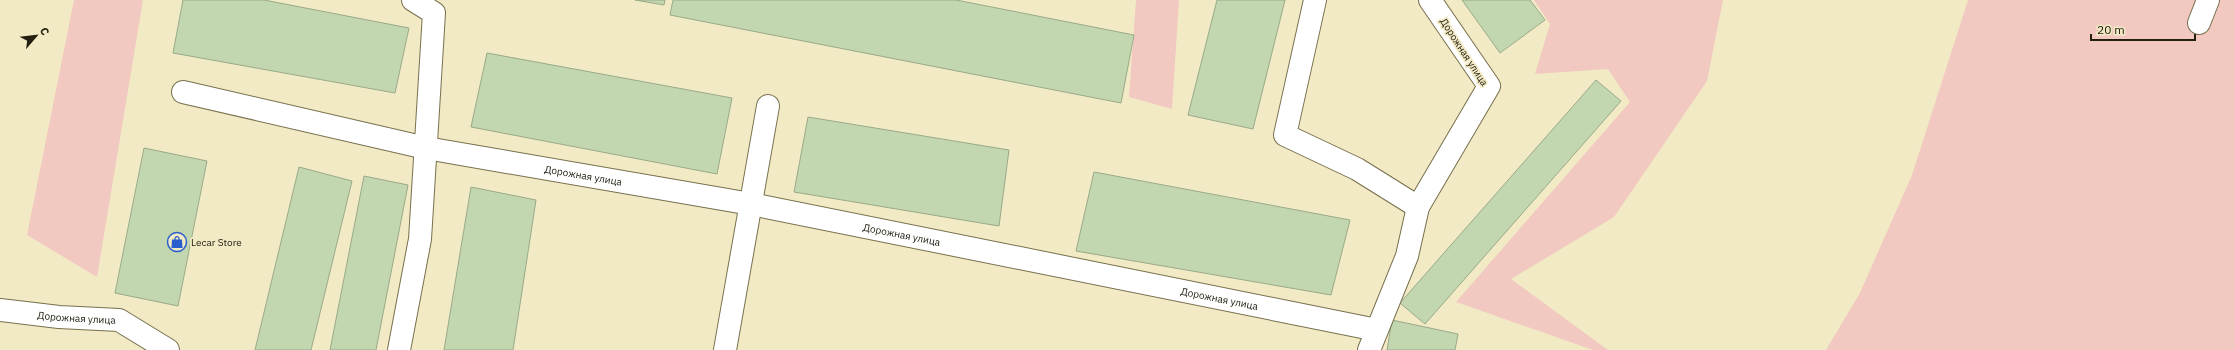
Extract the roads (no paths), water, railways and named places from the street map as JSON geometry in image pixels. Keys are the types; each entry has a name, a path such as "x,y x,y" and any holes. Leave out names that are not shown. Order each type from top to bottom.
{"street":[{"path":"399,350 420,238 434,13 413,0"},
{"path":"1315,0 1285,135 1357,169 1418,207"},
{"name":"Дорожная улица","path":"1369,350 1407,256 1418,207 1489,86 1430,0"},
{"path":"2199,23 2208,0"},
{"name":"Дорожная улица","path":"183,92 426,148 751,204 1377,330"},
{"path":"725,350 768,106"},
{"name":"Дорожная улица","path":"0,310 59,317 119,320 168,350"}],"place":[{"name":"Lecar Store","path":"177,242"}]}
